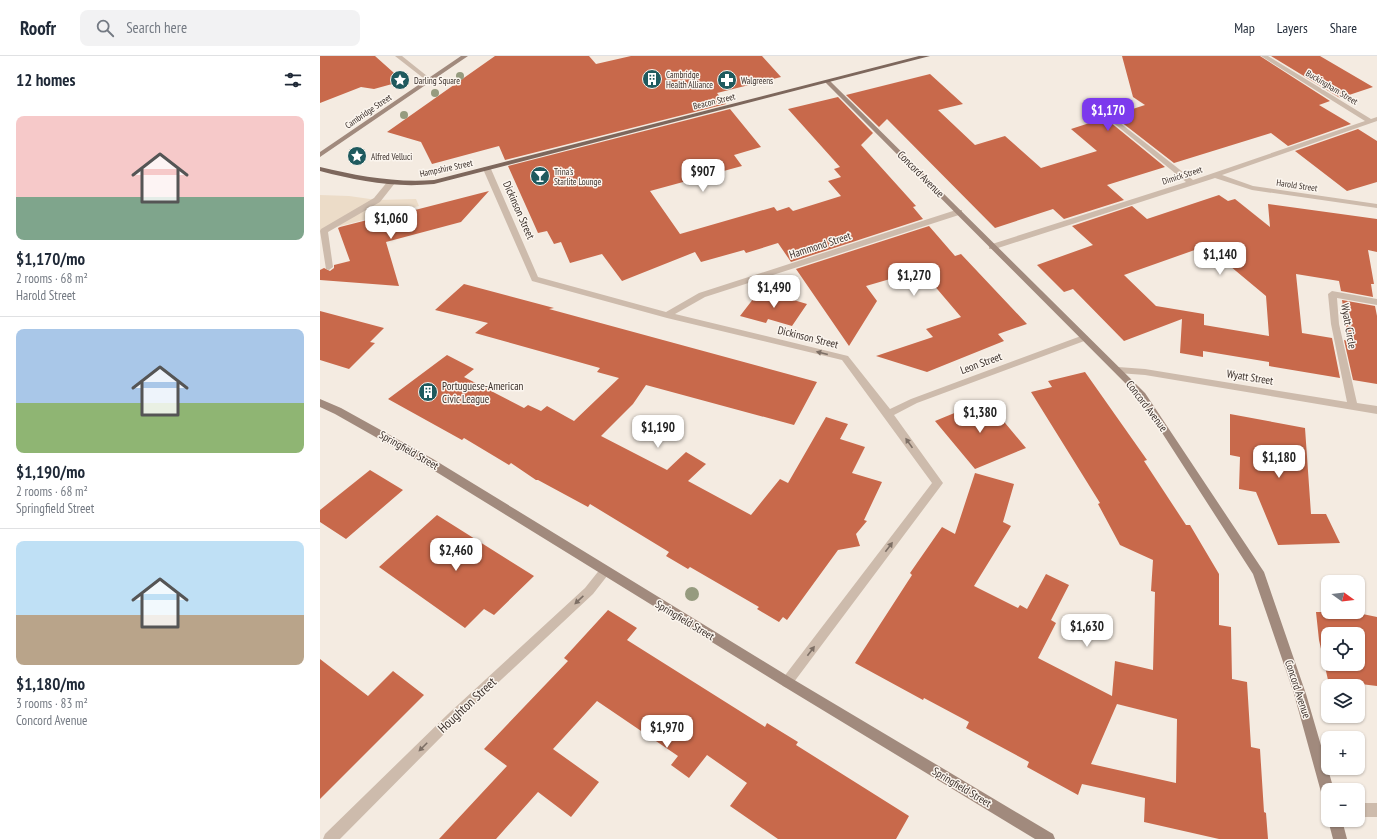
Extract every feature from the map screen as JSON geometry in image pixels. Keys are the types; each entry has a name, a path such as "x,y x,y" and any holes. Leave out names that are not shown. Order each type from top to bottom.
{"main road":[{"name":"Cambridge Street","path":"320,155 466,56"},
{"name":"Beacon Street","path":"505,165 927,56"},
{"name":"Concord Avenue","path":"828,82 1142,395 1258,572 1300,694 1325,783"},
{"name":"Hampshire Street","path":"320,169 356,178 413,185 434,182 505,165"},
{"name":"Springfield Street","path":"320,403 338,411 429,462 787,682 1048,839"},
{"path":"1337,827 1340,839"}],"street":[{"path":"398,56 429,80"},
{"name":"Buckingham Street","path":"1264,56 1374,120"},
{"path":"1113,120 1192,183"},
{"name":"Dimick Street","path":"992,247 1192,183 1374,120"},
{"name":"Dickinson Street","path":"487,169 535,279 667,315 845,358 938,483 787,682"},
{"name":"Harold Street","path":"1215,175 1252,188 1377,206"},
{"path":"329,266 324,231 377,200 391,183"},
{"name":"Hammond Street","path":"667,315 702,295 959,212"},
{"name":"Wyatt Circle","path":"1353,406 1351,389 1335,324 1332,294 1377,302"},
{"name":"Leon Street","path":"888,414 914,401 1084,338"},
{"name":"Wyatt Street","path":"1118,370 1145,372 1377,410"},
{"name":"Houghton Street","path":"330,839 452,718 589,591 605,571"},
{"path":"1365,810 1377,810"}],"shaded area":[{"path":"320,195 349,196 377,200 416,199 419,206 320,231"}],"building":[{"path":"320,56 375,56 403,81 374,89 361,87 320,103"},
{"path":"495,56 589,56 596,64 631,56 762,56 781,77 717,93 726,104 505,160 499,146 432,164 421,142 387,132"},
{"path":"1122,56 1260,56 1330,101 1319,105 1351,124 1288,146 1271,133 1174,163 1116,118 1111,118 1110,122 1165,167 1107,185 1124,200 1064,219 1053,209 995,228 887,119 879,127 846,95 930,74 963,104 938,110 975,145 1005,136 1041,168 1097,151 1071,129 1145,105 1133,97"},
{"path":"1271,56 1320,56 1373,87 1340,98"},
{"path":"838,97 873,133 861,145 916,206 913,207 923,219 791,262 778,243 746,253 744,250 701,262 695,252 622,281 602,254 570,263 561,242 554,244 547,231 538,233 508,166 730,109 761,147 734,155 742,166 650,191 680,234 774,207 777,211 789,207 793,211 841,196 828,181 841,177 834,169 840,167 788,109"},
{"path":"1358,129 1377,141 1377,182 1347,191 1295,151"},
{"path":"489,191 461,222 386,242 399,286 320,280 320,270 324,268 330,271 334,268 334,265 350,261 338,228 379,217 380,219"},
{"path":"1219,195 1228,201 1235,199 1270,227 1268,204 1377,219 1377,252 1368,250 1374,284 1371,284 1373,297 1341,291 1339,281 1296,274 1302,333 1332,338 1340,378 1269,366 1269,362 1203,351 1203,357 1180,353 1182,319 1124,341 1073,289 1064,292 1037,265 1093,245 1072,226 1132,206 1147,219","holes":["1206,246 1266,296 1269,336 1204,325 1204,314 1156,306 1124,275"]},
{"path":"929,226 955,256 961,254 1027,324 998,334 1004,341 927,372 876,356 933,337 926,329 961,317 921,270 866,286 877,301 849,346 796,269"},
{"path":"464,284 554,308 549,309 817,382 794,425 646,385 633,404 601,436 667,470 686,452 706,464 688,481 751,515 780,479 788,483 826,417 848,424 840,439 865,447 852,473 882,482 864,520 867,521 856,534 860,546 838,550 787,620 783,617 779,622 757,609 759,607 690,567 688,569 666,556 669,552 590,504 588,507 536,480 511,463 509,465 464,438 462,440 388,399 447,355 474,369 464,377 524,408 528,405 541,411 547,406 574,421 619,378 597,372 600,368 475,333 488,323 435,310"},
{"path":"760,290 807,304 792,326 768,319 766,323 740,316"},
{"path":"1342,300 1375,306 1377,316 1377,384 1353,380 1344,340 1348,341"},
{"path":"320,311 384,328 370,342 375,343 349,369 320,360"},
{"path":"1085,372 1147,460 1144,461 1186,525 1190,525 1219,574 1219,625 1231,627 1232,679 1247,682 1251,747 1260,749 1264,812 1266,813 1268,839 1219,839 1144,822 1145,798 1082,784 1078,795 1027,767 1029,762 966,728 969,722 924,698 923,700 855,663 912,575 910,573 942,527 955,534 975,473 1014,484 1003,522 1011,526 974,586 1018,608 1020,605 1027,609 1046,574 1069,585 1051,620 1056,623 1038,658 1112,696 1115,661 1153,670 1155,592 1151,591 1153,560 1120,545 1098,504 1100,503 1031,392 1052,387 1048,381","holes":["1117,704 1177,719 1176,783 1091,764"]},
{"path":"986,400 1026,448 975,469 935,421"},
{"path":"1230,414 1305,428 1311,514 1326,514 1340,543 1278,545 1256,492 1239,489 1240,457 1230,455"},
{"path":"370,470 403,490 346,539 320,522 320,510"},
{"path":"437,515 534,576 494,615 484,609 465,628 379,567"},
{"path":"608,610 637,628 627,640 765,727 767,723 798,742 796,745 909,816 896,839 778,839 730,806 747,783 707,755 689,778 671,765 678,756 597,701 553,749 599,782 571,817 538,792 496,839 439,839 507,766 484,749 568,661 564,658"},
{"path":"1316,612 1321,612 1321,619 1365,619 1365,614 1377,617 1377,686 1365,685 1365,679 1328,679 1326,671 1365,671 1365,627 1321,627 1321,649"},
{"path":"320,659 368,696 393,671 424,695 320,799"}],"place":[{"name":"Cambridge Health Alliance","path":"652,79"},
{"name":"Darling Square","path":"400,80"},
{"name":"Walgreens","path":"727,80"},
{"name":"Alfred Velluci","path":"357,156"},
{"name":"Trina's Starlite Lounge","path":"540,176"},
{"name":"Portuguese-American Civic League","path":"428,392"}]}
